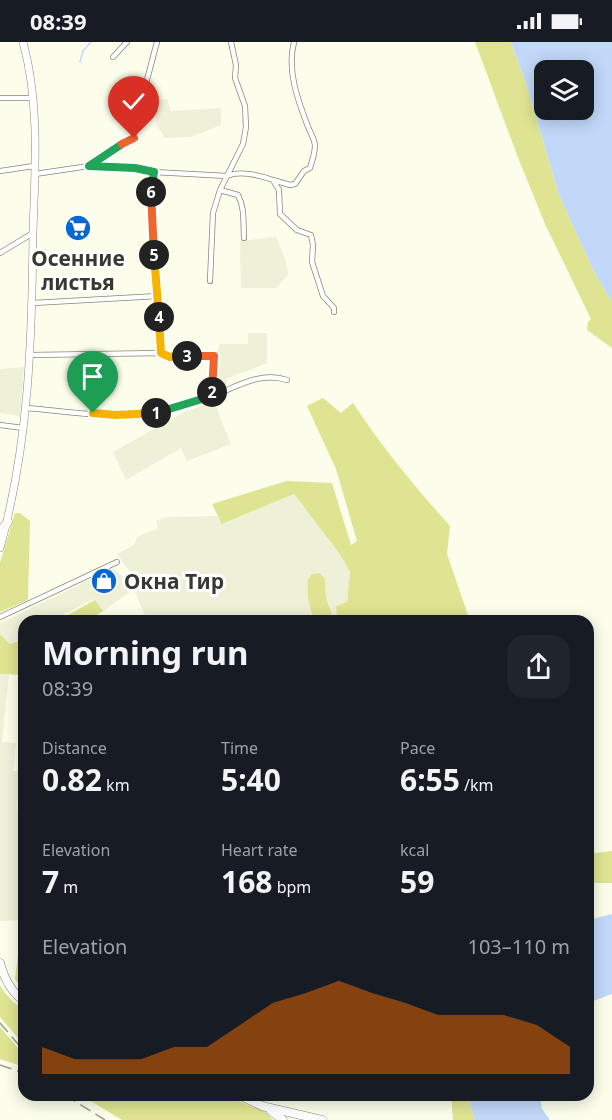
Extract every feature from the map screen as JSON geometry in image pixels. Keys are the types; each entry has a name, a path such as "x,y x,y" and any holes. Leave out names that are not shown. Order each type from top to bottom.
{"main road":[{"path":"1,536 8,522"},
{"path":"0,963 8,983 18,997"},
{"path":"252,1101 283,1120"},
{"path":"262,1106 322,1120"}],"street":[{"path":"8,522 26,408 33,303 33,98 30,68 23,42"},
{"path":"112,57 127,42"},
{"path":"89,166 134,138 135,124 157,42"},
{"path":"210,281 211,222 220,190 243,144 246,127 244,106 235,78 236,65 231,42"},
{"path":"0,171 89,166 135,168 154,172 227,176 233,174 258,175 291,185 296,184 304,171 310,168 316,143 301,108 292,71 294,42"},
{"path":"0,98 33,98"},
{"path":"154,172 151,185 152,224 161,353"},
{"path":"273,180 279,190 280,214 297,230 311,235 312,262 323,296 334,308 334,312"},
{"path":"220,190 238,195 243,206 244,238"},
{"path":"0,254 33,233"},
{"path":"33,303 158,296"},
{"path":"31,355 161,353 170,357 214,356 212,396"},
{"path":"26,408 116,415 165,412 261,377 287,380"},
{"path":"0,425 23,428"},
{"path":"0,548 1,536"},
{"path":"0,617 117,562"}],"shaded area":[{"path":"167,99 171,111 221,108 221,125 191,137 165,138 156,124 156,100"},
{"path":"276,237 286,261 288,275 276,288 241,288 240,241"},
{"path":"248,333 267,333 267,363 226,379 228,384 213,388 215,357 220,344 248,344"},
{"path":"24,367 20,416 0,413 0,369"},
{"path":"214,402 231,444 187,461 181,448 126,480 113,452 186,411"},
{"path":"294,494 339,553 350,572 347,602 336,606 337,615 145,615 134,589 140,586 117,554 134,545 137,537 158,528 156,521 167,517 219,516 223,524"},
{"path":"114,568 134,589 103,611 94,599 63,615 18,615 18,640 10,644 0,634 0,623"},
{"path":"0,674 9,675 2,742 16,743 13,771 18,771 18,920 0,921"}],"green space":[{"path":"475,42 511,42 559,195 594,272 612,302 612,348 587,330 591,319 545,224"},
{"path":"323,398 341,413 353,403 399,466 450,526 447,554 468,615 337,615 336,606 347,602 350,572 339,553 294,494 222,524 212,504 287,481 332,483 351,545 357,541 336,469 307,406"},
{"path":"15,513 20,513 30,521 28,600 0,612 0,563"},
{"path":"320,573 325,579 331,615 313,615 308,595 308,579 312,574"},
{"path":"95,600 103,611 97,615 68,615"},
{"path":"0,634 10,644 18,641 18,675 0,674"},
{"path":"612,851 612,883 594,883 594,853"},
{"path":"18,954 18,984 15,979"},
{"path":"0,986 18,1006 18,1038 0,1017"},
{"path":"0,1027 18,1048 18,1065 0,1059"},
{"path":"91,1101 239,1101 266,1112 273,1120 122,1120"},
{"path":"451,1101 469,1101 475,1120 453,1120"}],"water":[{"path":"511,42 612,42 612,302 594,272 559,195 537,120 594,120 594,60 534,60 534,111"},
{"path":"612,914 612,994 594,1001 594,918"},
{"path":"469,1101 541,1101 542,1109 550,1120 475,1120"}],"waterway":[{"path":"80,62 83,51 91,42"}],"railway":[{"path":"0,1023 18,1044"},
{"path":"0,1065 18,1071"},
{"path":"75,1101 105,1120"}],"place":[{"name":"Осенние листья","path":"78,228"},
{"name":"Окна Тир","path":"104,581"}],"route":[{"path":"93,413 116,415 165,412 212,396 214,356 170,357 161,353 152,234 151,185 154,172 135,168 89,166 134,138"}]}
